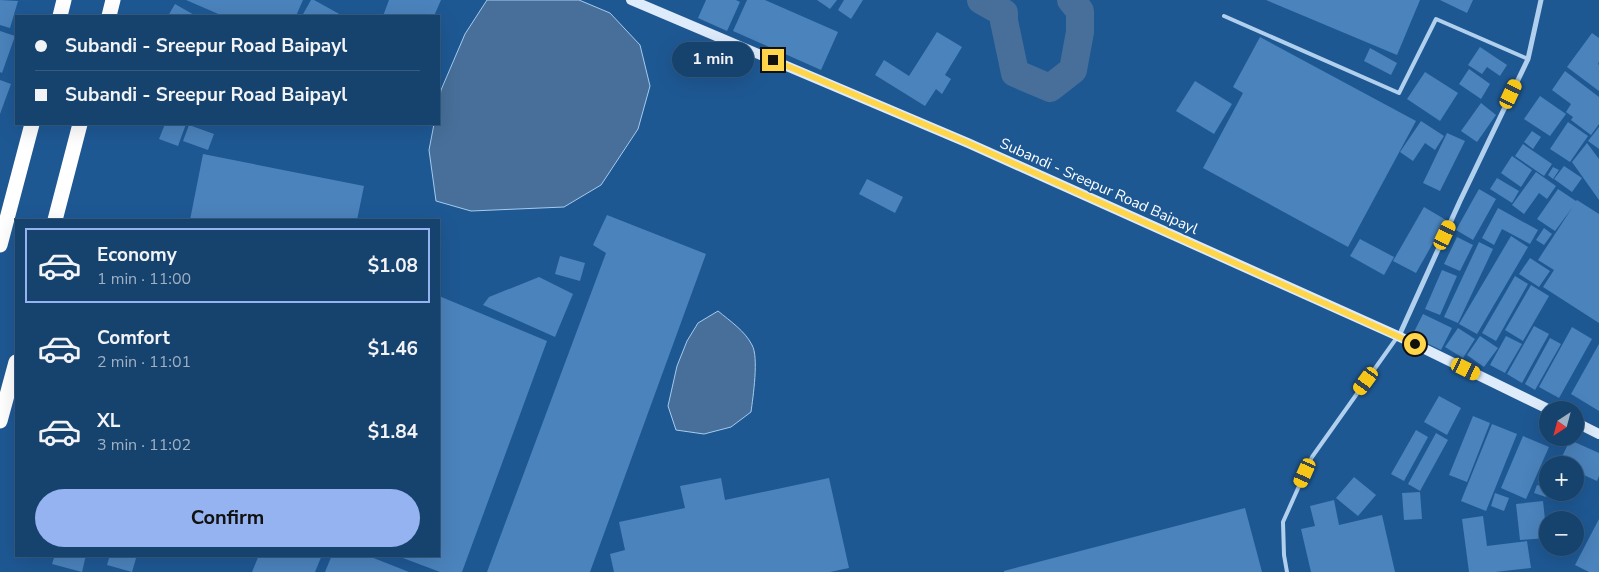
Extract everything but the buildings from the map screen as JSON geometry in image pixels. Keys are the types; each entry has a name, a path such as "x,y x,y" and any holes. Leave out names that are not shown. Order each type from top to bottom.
{"highway":[{"path":"60,15 64,0"},
{"path":"109,15 113,0"},
{"path":"0,245 32,125"},
{"path":"54,219 80,125"},
{"path":"0,420 15,366"}],"street":[{"name":"Subandi - Sreepur Road Baipayl","path":"631,0 968,143 1398,336 1539,405"},
{"path":"1398,336 1528,59 1541,0"},
{"path":"1584,426 1599,434"}],"lane":[{"path":"1224,16 1399,92 1436,19 1528,59"},
{"path":"1288,572 1284,555 1283,522 1312,457 1398,336"}],"water":[{"path":"487,0 579,0 610,13 640,45 650,86 638,129 601,185 564,207 471,211 436,201 429,150 434,125 440,125 441,90 465,34"},
{"path":"718,311 745,335 754,351 755,377 751,412 731,427 704,434 676,430 668,406 677,366 687,341 698,323"}],"waterway":[{"path":"981,0 1004,13 1015,73 1050,88 1073,70 1080,32 1080,11 1071,0"}],"route":[{"path":"773,60 968,143 1415,344"}]}
